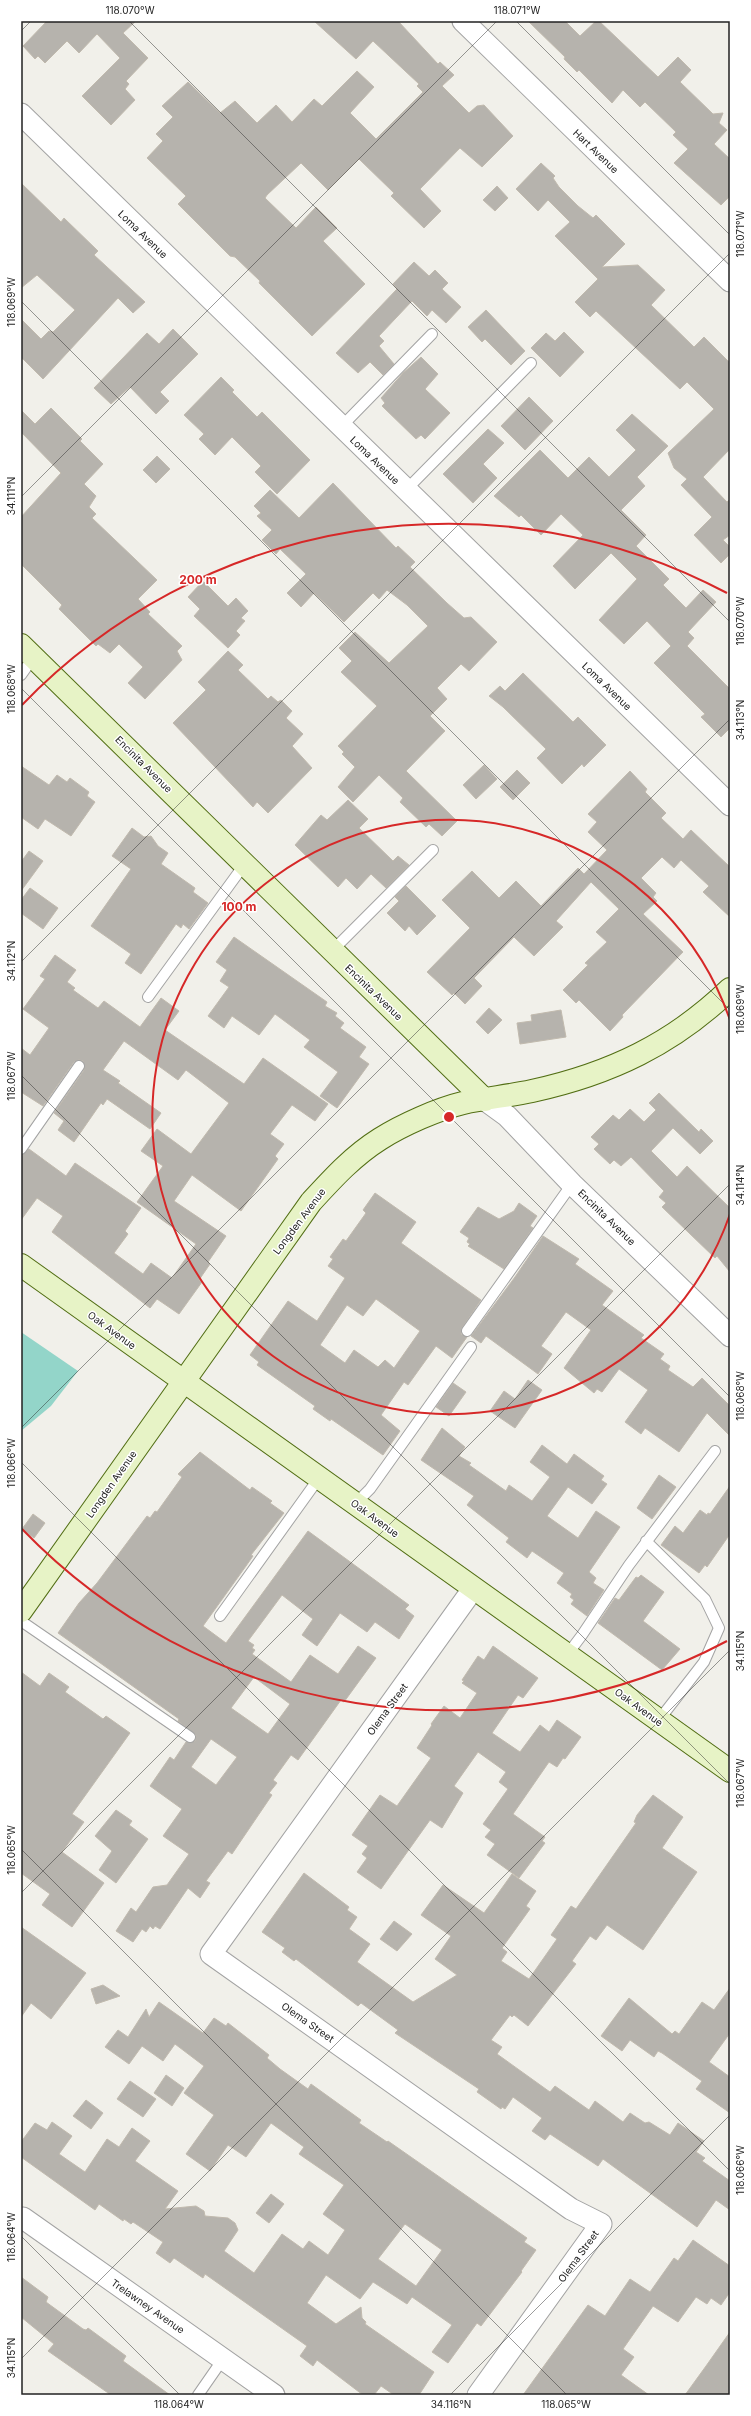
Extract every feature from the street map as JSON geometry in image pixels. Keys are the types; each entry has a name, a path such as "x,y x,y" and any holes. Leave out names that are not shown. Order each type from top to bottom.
{"street":[{"name":"Hart Avenue","path":"464,21 730,281"},
{"name":"Loma Avenue","path":"21,114 730,805"},
{"name":"Encinita Avenue","path":"25,659 119,739 244,866 485,1100 507,1116 572,1184 730,1336"},
{"name":"Longden Avenue","path":"21,1611 311,1202 343,1167 381,1139 414,1122 463,1103 485,1100 575,1080 634,1057 681,1030 730,989"},
{"name":"Oak Avenue","path":"21,1265 730,1771"},
{"name":"Olema Street","path":"473,1589 211,1954 571,2209 601,2224 478,2395"},
{"name":"Trelawney Avenue","path":"23,2218 274,2395"}],"lane":[{"path":"341,427 432,334"},
{"path":"406,490 531,363"},
{"path":"332,951 433,850"},
{"path":"148,997 244,866"},
{"path":"21,1149 79,1066"},
{"path":"467,1332 572,1184"},
{"path":"355,1504 370,1489 471,1347"},
{"path":"567,1655 646,1541 715,1451"},
{"path":"220,1616 319,1478"},
{"path":"646,1541 705,1599 719,1628 704,1662 659,1720"},
{"path":"21,1621 190,1737"},
{"path":"198,2395 223,2359"}],"shaded area":[{"path":"21,1332 78,1371 51,1406 21,1431"}],"building":[{"path":"47,21 136,21 123,33 148,58 126,81 129,84 125,89 135,100 111,125 82,96 120,58 97,34 79,53 67,41 45,63 38,56 35,59 23,46"},
{"path":"314,21 398,21 438,64 440,62 454,75 442,86 469,113 477,106 484,105 513,136 482,167 460,148 420,189 441,211 424,228 391,196 394,193 359,159 328,190 301,163 267,195 265,198 296,228 316,207 337,228 323,241 365,284 312,336 259,283 260,281 235,257 230,256 178,204 186,196 147,158 163,141 156,134 173,117 162,106 188,82 220,113 235,101 257,123 276,105 292,122 314,99 322,106 357,71 374,87 350,113 376,139 423,92 417,86 419,84 373,41 356,59"},
{"path":"528,21 565,21 580,36 596,21 599,21 658,77 678,57 691,70 680,82 713,114 723,113 719,123 727,130 714,144 730,159 730,196 721,205 674,163 688,149 673,135 676,132 645,102 640,107 623,90 612,103 579,70 577,72 564,59 565,57"},
{"path":"541,163 555,176 553,178 559,187 578,206 593,218 596,215 625,244 602,267 638,265 665,290 651,305 694,347 704,337 730,363 730,449 703,477 727,502 730,499 730,535 723,540 730,547 730,554 721,563 694,535 712,517 681,485 687,479 674,468 668,453 714,409 687,382 680,389 596,311 590,317 575,302 598,279 555,236 570,222 548,200 538,211 516,189"},
{"path":"21,183 61,222 64,218 98,251 94,255 145,302 133,313 118,298 43,379 21,357 21,319 41,339 49,331 53,332 75,310 37,275 21,288"},
{"path":"497,186 508,198 495,211 483,200"},
{"path":"414,262 429,276 435,270 448,283 442,289 461,307 446,323 432,310 427,316 412,301 379,336 384,341 379,346 394,364 383,375 370,362 358,373 336,353 397,289 393,284"},
{"path":"486,310 525,351 511,365 485,339 482,342 468,327"},
{"path":"173,329 198,354 160,392 169,401 156,414 130,387 111,404 94,388 147,333 159,344"},
{"path":"564,332 584,352 560,377 531,348 546,333 555,341"},
{"path":"421,357 438,374 425,389 450,413 425,439 421,435 416,439 382,406 385,403 381,398 403,373"},
{"path":"221,377 234,390 232,392 257,417 262,412 310,460 277,494 255,472 261,466 232,437 215,455 199,439 204,434 184,415"},
{"path":"529,397 553,421 525,450 501,426"},
{"path":"51,408 82,439 80,441 103,464 84,484 96,496 89,507 96,514 92,518 157,580 138,599 150,612 148,614 182,646 177,651 182,660 145,699 128,683 143,667 119,644 110,653 98,644 96,646 59,609 62,605 21,564 21,517 61,473 21,432 21,410 35,424"},
{"path":"632,414 668,446 637,477 645,486 621,510 646,535 636,546 669,579 663,585 686,608 703,590 716,602 688,632 694,638 687,646 730,689 730,728 721,737 701,717 705,714 654,663 671,646 647,621 624,644 599,620 637,579 611,553 575,589 553,566 583,535 561,514 541,535 521,515 519,517 494,496 540,450 568,478 589,457 609,477 636,450 616,430"},
{"path":"488,429 504,443 483,464 497,478 473,503 443,474"},
{"path":"157,456 170,469 156,483 143,470"},
{"path":"333,483 396,548 398,546 415,562 410,567 447,603 464,618 471,617 497,642 469,671 461,664 437,688 447,699 430,716 445,731 406,771 457,821 442,836 429,824 426,827 400,802 403,798 379,775 353,802 338,787 355,767 342,754 344,752 338,746 377,706 341,672 352,661 339,648 355,632 389,663 428,626 407,605 387,590 379,599 373,593 344,622 314,593 301,607 287,593 306,574 280,549 276,554 262,540 272,530 257,516 261,513 254,506 270,490 299,518"},
{"path":"203,581 228,606 236,598 248,611 241,618 245,621 236,631 240,635 228,648 194,616 200,609 188,597"},
{"path":"228,651 243,665 238,670 268,699 271,696 278,702 281,700 292,711 286,718 303,734 292,746 312,768 268,813 257,802 253,807 173,723 206,690 198,682"},
{"path":"523,673 573,722 578,717 606,745 584,767 582,764 562,784 537,758 546,749 503,707 489,696 500,686 505,691"},
{"path":"484,765 497,779 476,799 463,785"},
{"path":"21,766 49,785 57,775 67,782 70,778 89,792 87,796 95,802 71,836 45,819 38,829 21,817"},
{"path":"517,770 530,783 513,800 500,787"},
{"path":"630,771 647,789 645,792 666,813 661,818 683,839 691,830 730,867 730,917 703,892 709,886 681,860 674,868 662,857 641,878 656,893 653,897 657,901 643,914 683,952 622,1015 623,1017 610,1031 579,1000 576,1003 563,990 588,965 585,963 607,942 596,932 619,909 591,882 556,921 563,927 534,956 514,937 474,978 482,986 465,1004 454,993 452,995 427,972 470,928 442,900 472,871 499,898 516,881 541,906 578,868 584,874 607,850 588,832 597,822 588,814"},
{"path":"348,800 368,819 359,828 393,861 398,856 409,865 386,888 371,874 357,889 346,878 338,887 295,845 321,815 327,820"},
{"path":"132,828 144,837 151,836 158,846 168,853 161,864 195,888 193,892 208,903 189,929 183,924 181,928 176,924 141,974 125,963 131,954 91,926 131,869 112,856"},
{"path":"29,851 43,861 21,891 21,862"},
{"path":"406,886 436,916 417,935 409,926 405,931 387,913 399,901 395,897"},
{"path":"30,888 58,908 43,929 21,913 21,900"},
{"path":"234,937 327,1002 325,1006 337,1013 335,1016 344,1023 340,1028 366,1047 359,1057 369,1064 337,1108 320,1096 338,1072 304,1047 310,1040 275,1014 259,1035 232,1016 224,1028 208,1016 229,987 220,981 227,970 216,962"},
{"path":"55,955 76,970 67,982 75,988 73,990 98,1008 104,1001 140,1027 161,998 179,1011 165,1030 244,1084 263,1058 328,1104 315,1121 292,1105 270,1134 284,1144 275,1156 278,1159 241,1211 192,1175 174,1201 226,1236 208,1262 210,1264 199,1280 202,1282 179,1314 157,1299 150,1308 52,1232 63,1216 37,1198 21,1220 21,1158 23,1155 29,1149 66,1176 75,1163 141,1208 125,1231 128,1234 114,1253 143,1274 151,1263 172,1278 196,1244 137,1202 163,1166 141,1151 157,1129 191,1154 229,1103 186,1070 178,1080 124,1041 103,1070 120,1081 118,1083 161,1113 150,1129 107,1099 103,1105 101,1103 74,1142 58,1130 64,1121 54,1113 84,1070 83,1061 79,1060 74,1062 43,1106 21,1092 21,1048 30,1055 49,1028 23,1009 45,979 40,976"},
{"path":"489,1008 502,1020 488,1034 476,1022"},
{"path":"561,1010 566,1037 520,1044 517,1023 532,1021 531,1015"},
{"path":"659,1093 699,1132 701,1129 713,1141 700,1154 673,1128 651,1151 677,1177 687,1166 730,1208 730,1272 717,1256 715,1258 662,1207 666,1203 659,1197 664,1191 631,1157 621,1166 614,1160 610,1164 594,1149 599,1144 591,1137 613,1115 619,1120 630,1109 644,1122 656,1110 649,1103"},
{"path":"375,1193 416,1222 401,1243 481,1300 462,1328 461,1334 467,1337 452,1358 436,1346 408,1385 404,1382 381,1415 400,1431 383,1455 331,1419 330,1421 313,1409 315,1406 257,1365 259,1362 250,1355 288,1301 317,1321 345,1278 328,1266 333,1259 330,1257 343,1239 346,1241 366,1213 363,1210","holes":["376,1299 420,1331 394,1368 385,1360 378,1367 354,1350 345,1363 320,1345 347,1305 363,1316"]},
{"path":"519,1203 537,1216 530,1226 533,1228 504,1269 468,1246 470,1244 467,1242 469,1238 460,1232 478,1207 499,1219 514,1211"},
{"path":"543,1236 579,1259 575,1264 613,1291 602,1305 644,1335 641,1338 664,1354 660,1359 670,1366 668,1370 693,1387 702,1378 730,1406 730,1436 707,1413 679,1452 645,1428 641,1434 625,1422 648,1390 619,1369 602,1392 597,1389 594,1393 564,1368 591,1330 566,1312 541,1346 552,1354 538,1374 486,1336 481,1343 471,1336 515,1277"},
{"path":"528,1380 542,1390 515,1428 490,1411 504,1391 515,1399"},
{"path":"453,1383 466,1392 449,1416 436,1407"},
{"path":"442,1428 465,1447 459,1456 471,1463 469,1465 506,1491 509,1485 532,1501 550,1477 530,1462 542,1445 567,1464 574,1454 604,1476 601,1480 607,1484 592,1504 568,1487 547,1516 578,1538 596,1511 620,1527 589,1572 596,1578 593,1583 604,1590 587,1616 571,1604 574,1600 570,1597 572,1594 557,1583 564,1573 532,1551 527,1558 506,1542 509,1538 467,1505 474,1496 421,1460"},
{"path":"200,1452 250,1490 252,1487 272,1501 270,1503 284,1513 251,1555 253,1556 203,1626 226,1643 308,1531 409,1605 405,1609 414,1616 399,1639 375,1622 367,1632 340,1613 317,1646 302,1635 313,1619 282,1595 248,1641 254,1645 252,1648 255,1650 252,1654 291,1682 310,1655 338,1674 358,1646 376,1658 344,1702 341,1700 298,1760 291,1755 273,1780 277,1783 269,1793 272,1795 232,1854 228,1851 206,1881 210,1883 200,1898 188,1888 160,1929 155,1926 153,1929 150,1926 146,1932 142,1929 133,1942 116,1931 131,1908 136,1912 153,1887 167,1885 189,1854 163,1836 182,1809 150,1786 170,1757 174,1760 186,1742 195,1741 196,1735 178,1721 179,1719 58,1633 79,1603 97,1583 147,1516 150,1518 155,1511 157,1512 182,1477 178,1474","holes":["254,1677 290,1704 268,1734 231,1708","211,1739 237,1757 216,1785 191,1767"]},
{"path":"659,1475 676,1487 652,1519 637,1508"},
{"path":"730,1486 730,1534 707,1567 705,1565 699,1573 661,1545 675,1526 683,1533 700,1510 707,1515 708,1513 710,1514"},
{"path":"33,1514 45,1523 34,1538 22,1529"},
{"path":"641,1575 664,1592 643,1621 680,1649 662,1670 598,1623 615,1598 619,1600 636,1577 638,1578"},
{"path":"493,1646 538,1678 523,1698 518,1695 492,1733 520,1752 540,1725 549,1732 557,1720 581,1737 565,1759 563,1758 557,1767 549,1762 513,1814 545,1837 542,1841 545,1843 519,1878 487,1855 495,1844 485,1837 491,1830 483,1824 508,1789 499,1782 506,1772 478,1752 454,1786 463,1793 442,1828 430,1820 381,1889 357,1872 367,1858 362,1854 368,1846 352,1835 380,1795 397,1806 431,1758 417,1748 432,1725 431,1724 444,1706 460,1718 477,1693 462,1683 464,1681 462,1680 478,1656 484,1660"},
{"path":"21,1672 40,1686 49,1673 69,1687 65,1692 103,1719 106,1716 130,1733 72,1814 84,1822 62,1852 104,1883 72,1927 42,1905 50,1894 21,1873"},
{"path":"653,1795 683,1817 662,1848 697,1872 643,1950 607,1925 596,1940 590,1936 572,1961 576,1964 528,2026 514,2015 512,2017 510,2015 491,2040 502,2047 497,2054 550,2092 555,2086 589,2110 595,2101 623,2122 630,2113 645,2123 649,2122 670,2135 678,2123 704,2141 696,2152 705,2158 702,2161 730,2181 730,2210 716,2200 697,2227 603,2159 598,2166 550,2134 545,2140 532,2131 542,2118 513,2097 505,2109 502,2107 501,2109 477,2092 479,2089 395,2033 398,2030 361,2003 358,2006 296,1959 294,1961 282,1952 285,1948 262,1932 304,1873 349,1907 347,1910 357,1917 349,1929 370,1944 357,1962 413,2002 457,1975 435,1959 451,1936 421,1915 443,1885 484,1913 512,1874 536,1891 526,1906 530,1909 502,1948 507,1952 501,1961 529,1979 557,1939 551,1935 571,1906 576,1909 636,1823 634,1822 637,1815"},
{"path":"116,1810 132,1821 129,1825 148,1839 116,1883 99,1870 112,1851 95,1836"},
{"path":"394,1921 412,1934 397,1951 380,1939"},
{"path":"21,1927 86,1973 51,2019 31,2003 21,2017"},
{"path":"103,1985 120,1996 96,2004 91,1989"},
{"path":"730,1988 730,2033 709,2062 730,2077 730,2113 696,2089 702,2081 662,2053 658,2051 654,2057 630,2040 622,2051 601,2036 629,1998 672,2034 675,2031 679,2034 702,2002 714,2010"},
{"path":"159,2002 203,2033 214,2018 226,2026 228,2023 269,2055 267,2058 280,2069 308,2089 311,2084 361,2120 359,2123 387,2142 388,2141 527,2238 524,2242 536,2250 521,2271 522,2272 481,2326 477,2323 448,2363 432,2352 452,2325 412,2297 407,2304 373,2282 360,2299 326,2275 307,2303 336,2324 361,2307 362,2318 366,2322 365,2324 434,2372 419,2395 394,2395 381,2386 374,2395 363,2395 317,2360 313,2366 300,2356 307,2346 205,2274 203,2278 174,2258 170,2263 156,2253 163,2242 133,2222 131,2224 124,2219 123,2221 99,2204 95,2210 21,2157 21,2142 35,2123 47,2130 52,2122 72,2136 59,2154 85,2172 107,2139 119,2147 132,2128 150,2141 135,2161 178,2191 165,2209 196,2206 204,2211 205,2216 228,2218 235,2223 238,2230 224,2251 254,2273 282,2234 303,2249 309,2241 328,2255 345,2230 323,2214 344,2185 299,2154 304,2147 271,2123 246,2157 228,2145 210,2171 186,2154 214,2115 184,2093 204,2066 175,2044 163,2061 142,2046 129,2064 105,2047 118,2030 128,2037 146,2009 149,2017","holes":["405,2224 442,2250 416,2286 378,2259"]},
{"path":"166,2075 184,2088 172,2106 154,2093"},
{"path":"130,2081 156,2099 143,2117 117,2099"},
{"path":"86,2100 103,2113 91,2129 73,2116"},
{"path":"271,2194 284,2204 269,2223 256,2213"},
{"path":"693,2240 730,2266 730,2292 721,2305 711,2298 707,2304 696,2297 678,2322 653,2306 623,2349 634,2357 621,2375 649,2395 523,2395 588,2305 605,2316 630,2279 650,2292 674,2258 678,2261"},
{"path":"21,2277 48,2297 46,2302 83,2329 86,2330 88,2328 126,2356 123,2361 170,2395 111,2395 48,2351 54,2344 21,2317"},
{"path":"730,2332 730,2395 685,2395 706,2366"}]}
